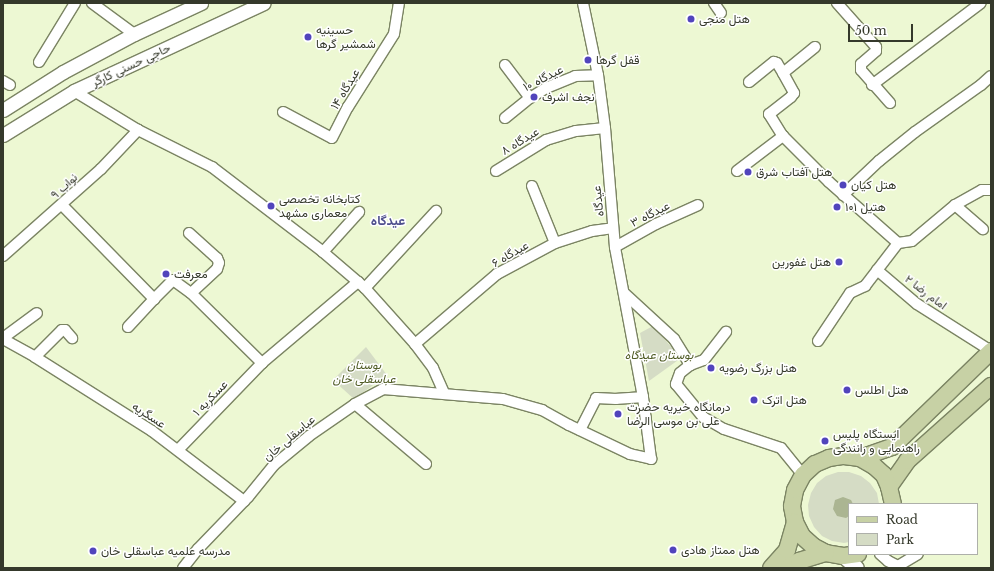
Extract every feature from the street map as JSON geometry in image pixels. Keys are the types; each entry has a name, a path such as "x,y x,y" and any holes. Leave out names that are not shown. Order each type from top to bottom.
{"main road":[{"path":"860,458 892,447 991,351"},
{"path":"890,487 907,461 991,386"},
{"path":"826,553 813,546 802,536 795,522 792,506 795,490 803,475 815,464 829,458 844,456 860,458 874,466 884,475 890,487 893,503"},
{"path":"771,568 787,550 795,522"},
{"path":"788,568 799,561 826,553 848,555"},
{"path":"851,555 857,568"}],"street":[{"path":"39,62 75,3"},
{"path":"92,3 134,34"},
{"name":"حاجی حسنی کارگر","path":"3,110 63,72 134,34 201,3"},
{"name":"حاجی حسنی کارگر","path":"3,135 74,91 264,3"},
{"name":"عیدگاه ۱۴","path":"283,112 332,138 348,107 394,34 399,3"},
{"name":"عیدگاه","path":"583,3 598,75 605,128 615,247 643,397 651,459"},
{"path":"714,3 721,13"},
{"path":"837,3 876,47 876,51 860,67 872,84 890,103"},
{"path":"872,84 981,3"},
{"path":"784,73 814,47"},
{"path":"748,82 774,62 777,63 794,93 792,97 769,114 783,136 843,195 898,243"},
{"path":"505,64 530,98"},
{"name":"عیدگاه ۱۰","path":"505,118 530,98 546,88 576,76 598,75"},
{"path":"843,195 879,161 914,132 981,85 991,76"},
{"path":"74,91 138,130 212,167 323,252 362,285 415,344 433,368 444,394"},
{"name":"عیدگاه ۸","path":"496,171 546,140 576,131 605,128"},
{"name":"نواب ۹","path":"3,256 101,169 138,130"},
{"path":"737,171 783,136"},
{"path":"532,186 555,244"},
{"path":"818,341 850,293 865,286 898,243 912,241 955,205 982,190 991,190"},
{"path":"62,205 154,299"},
{"name":"عیدگاه ۳","path":"615,247 656,224 698,205"},
{"path":"955,205 983,229"},
{"name":"عسکریه ۱","path":"178,450 262,363 362,285 436,211"},
{"path":"323,252 359,212"},
{"name":"عیدگاه ۶","path":"415,344 497,274 555,244 592,231 613,228"},
{"path":"189,233 216,258 219,263 217,269 191,293"},
{"name":"امام رضا ۲","path":"877,270 917,304 991,351"},
{"path":"128,328 173,280 191,293 262,363"},
{"path":"624,293 674,339 690,365"},
{"path":"3,338 37,313"},
{"path":"35,357 62,330 66,330 72,338"},
{"path":"726,332 704,360 690,365 680,373 676,384 703,417 724,429 781,448 803,475"},
{"name":"عسگریه","path":"3,338 152,431 244,500"},
{"name":"عباسقلی خان","path":"183,568 198,549 244,500 274,465 309,436 355,404 383,389 503,399 524,404 542,410 630,454 651,459"},
{"path":"580,430 596,398 643,397"},
{"path":"355,404 426,464"},
{"path":"881,555 888,562 898,566 916,555"}],"green space":[{"name":"بوستان عیدگاه","path":"653,326 681,358 649,381 640,333"},
{"name":"بوستان عباسقلی خان","path":"366,347 387,375 354,399 333,380"},
{"path":"838,472 849,472 861,476 870,483 877,493 879,503 848,503 848,542 832,541 822,536 814,527 809,516 808,505 811,493 817,483 826,476"}],"shaded area":[{"path":"843,497 851,500 852,503 848,503 848,517 846,518 837,516 833,509 835,500"}],"place":[{"name":"هتل منجی","path":"691,19"},
{"name":"حسینیه شمشیر گرها","path":"308,37"},
{"name":"قفل گرها","path":"588,60"},
{"name":"نجف اشرف","path":"534,97"},
{"name":"هتل آفتاب شرق","path":"748,172"},
{"name":"هتل کیان","path":"843,185"},
{"name":"کتابخانه تخصصی معماری مشهد","path":"271,206"},
{"name":"هتیل ۱۰۱","path":"837,207"},
{"name":"هتل غفورین","path":"839,262"},
{"name":"معرفت","path":"166,274"},
{"name":"هتل بزرگ رضویه","path":"711,368"},
{"name":"هتل اطلس","path":"847,390"},
{"name":"هتل اترک","path":"754,400"},
{"name":"درمانگاه خیریه حضرت علی بن موسی الرضا","path":"618,414"},
{"name":"ایستگاه پلیس راهنمایی و رانندگی","path":"825,441"},
{"name":"هتل ممتاز هادی","path":"673,550"},
{"name":"مدرسه علمیه عباسقلی خان","path":"93,551"}],"district":[{"name":"عیدگاه","path":"388,221"}]}
